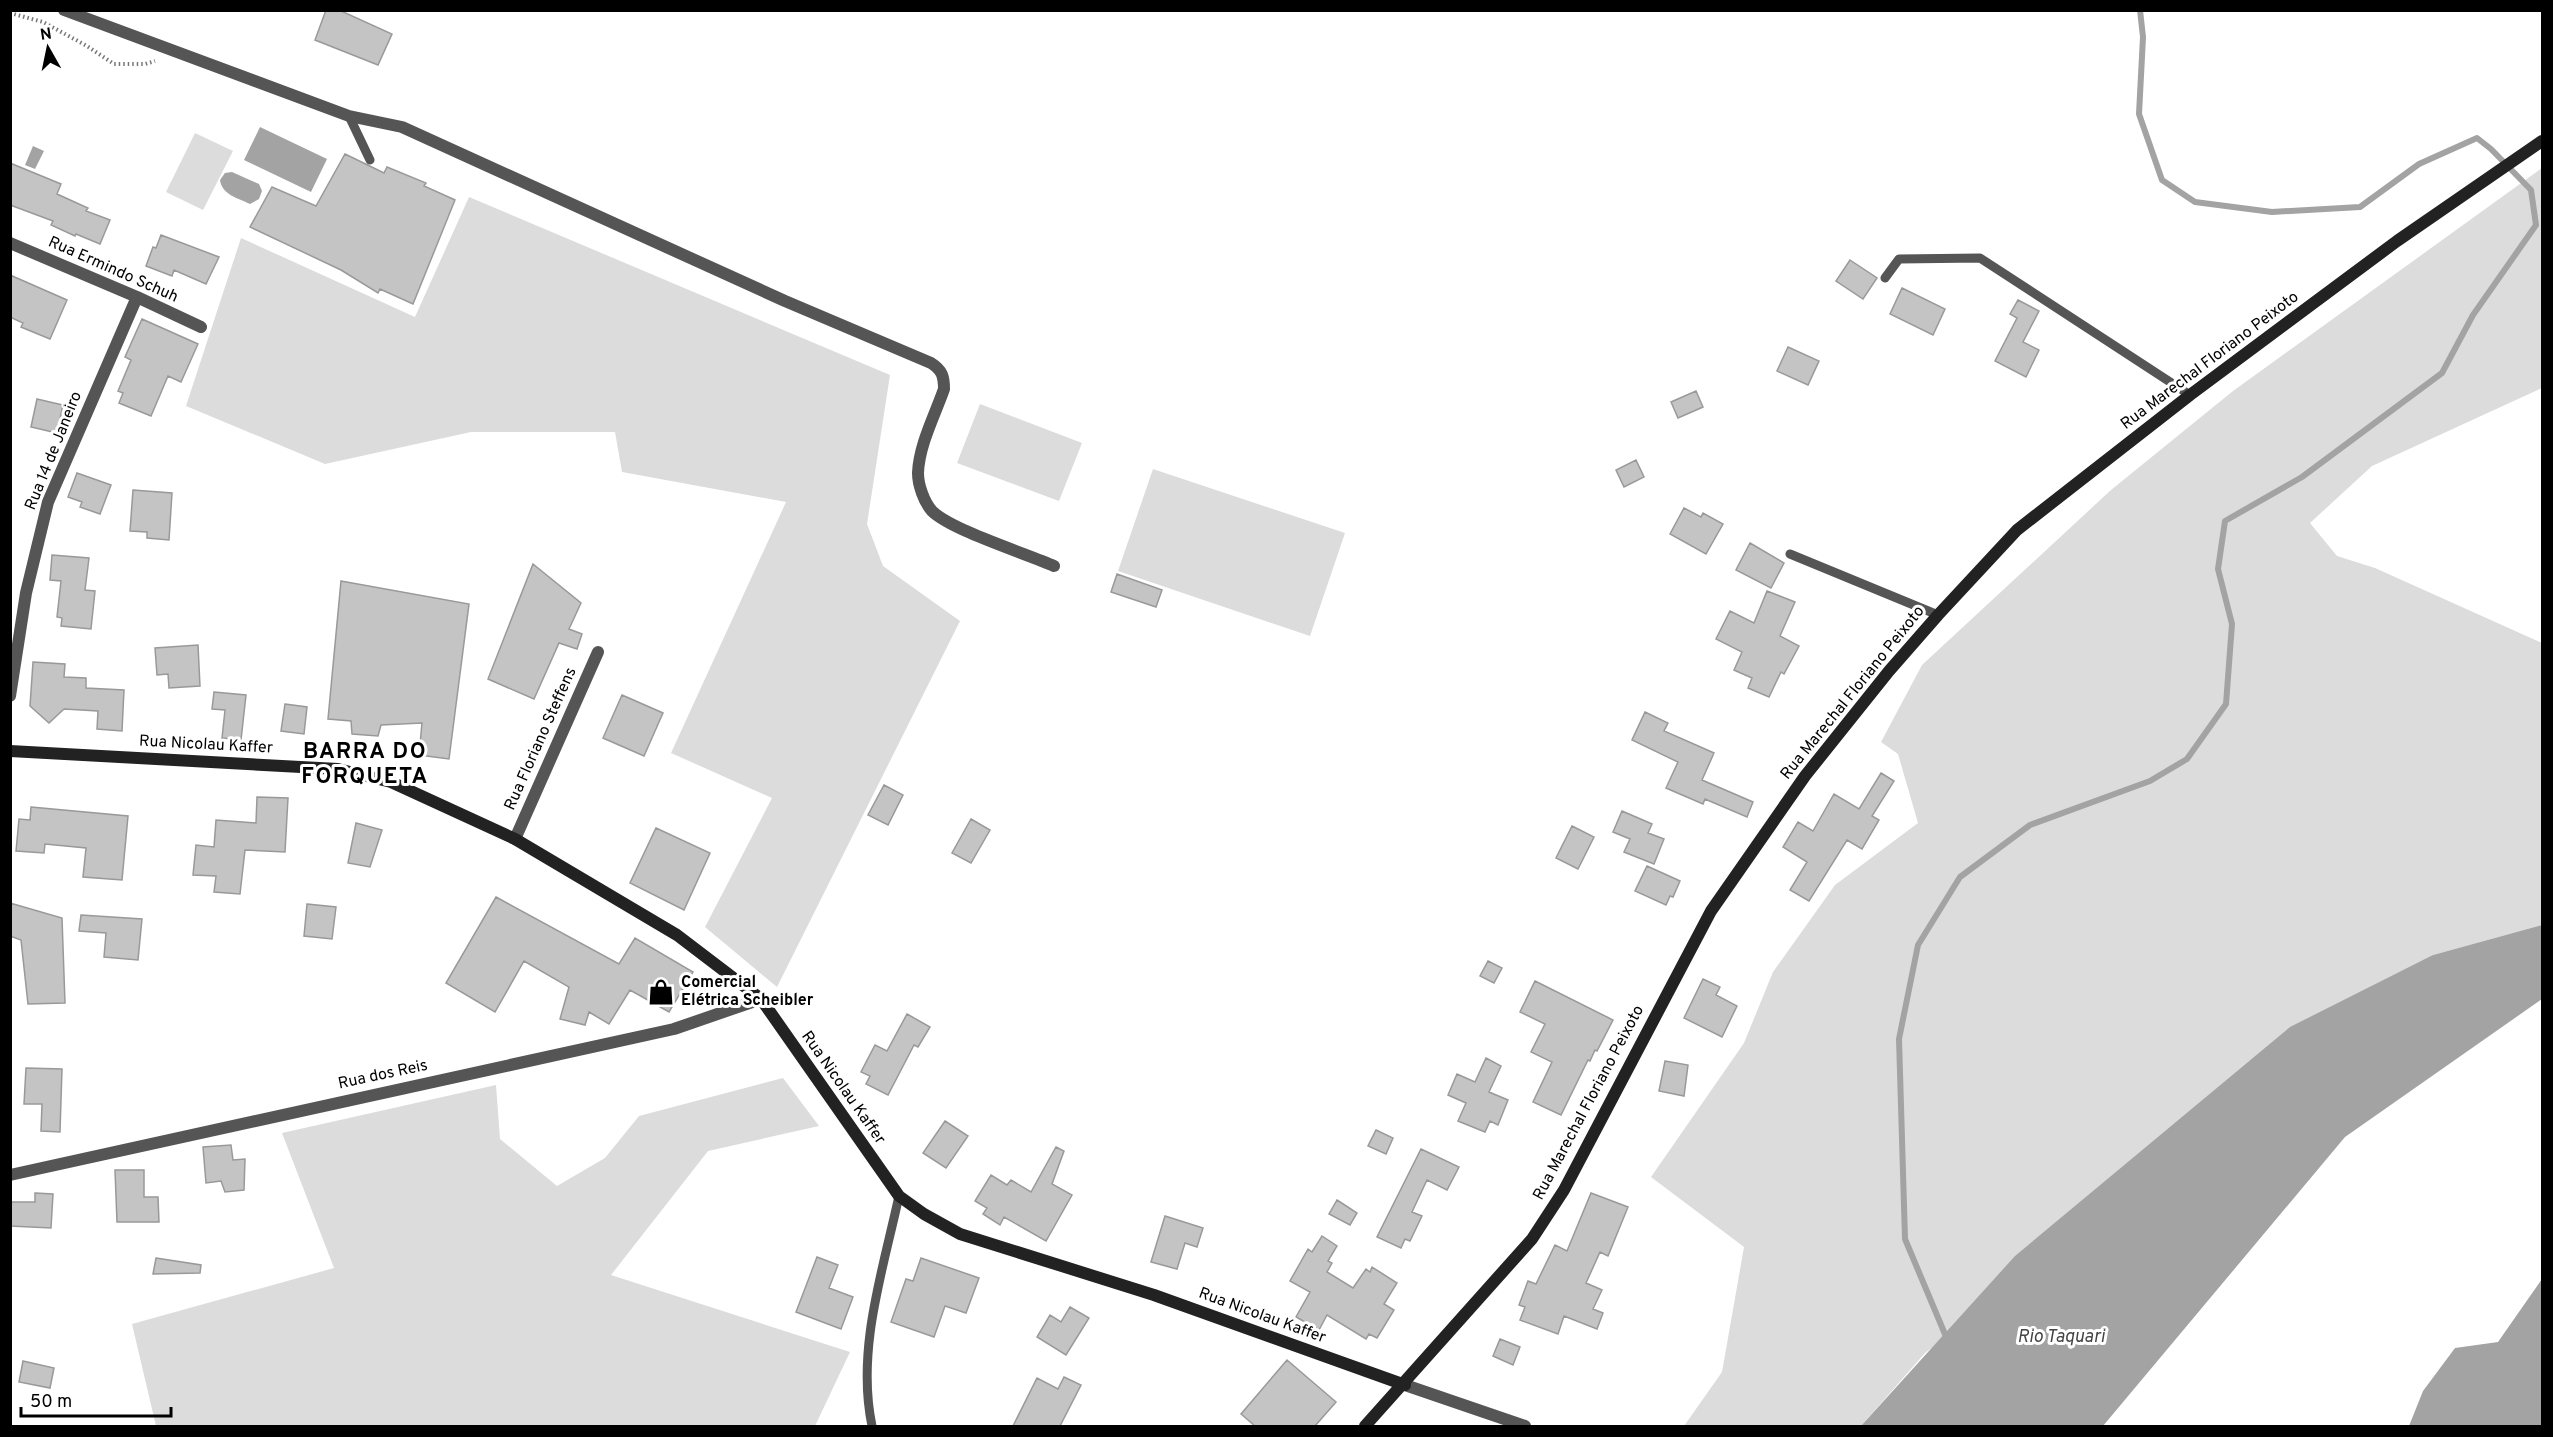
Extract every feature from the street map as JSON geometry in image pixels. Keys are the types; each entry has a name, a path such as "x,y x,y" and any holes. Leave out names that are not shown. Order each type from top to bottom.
{"main road":[{"name":"Rua Marechal Floriano Peixoto","path":"1365,1426 1532,1239 1564,1190 1711,911 1805,776 1889,671 1938,615 2017,530 2190,395 2397,241 2542,141"},
{"name":"Rua Nicolau Kaffer","path":"10,751 338,769 391,782 515,839 676,935 761,999 899,1196 924,1214 960,1234 1154,1295 1404,1385"}],"street":[{"path":"64,10 349,116 402,127 785,301 931,363 941,369 944,389 920,457 918,474 922,495 932,511 952,524 1054,566"},
{"name":"Rua Ermindo Schuh","path":"10,243 201,327"},
{"name":"Rua 14 de Janeiro","path":"10,696 26,593 48,502 137,297"},
{"name":"Rua Floriano Steffens","path":"515,839 598,652"},
{"name":"Rua dos Reis","path":"10,1175 674,1029 761,999"},
{"name":"Rua Nicolau Kaffer","path":"1404,1385 1525,1426"}],"lane":[{"path":"349,116 370,160"},
{"path":"1885,278 1899,259 1980,258 2190,395"},
{"path":"1790,554 1938,615"},
{"path":"872,1426 867,1388 869,1345 899,1196"}],"path":[{"path":"10,13 43,22 114,64 145,64 184,54"}],"shaded area":[{"path":"195,133 233,151 203,210 166,192"},
{"path":"2542,168 2542,388 2372,466 2310,523 2337,556 2375,568 2542,643 2542,925 2433,955 1925,1353 1861,1426 1684,1426 1722,1372 1744,1247 1651,1177 1744,1043 1773,972 1835,885 1918,823 1898,754 1881,742 1922,665 2111,490 2233,391"},
{"path":"469,197 890,375 867,524 883,566 960,621 777,987 705,927 772,798 671,753 786,502 622,472 615,432 471,432 325,464 186,406 241,238 415,317"},
{"path":"980,404 1082,443 1059,501 957,463"},
{"path":"1153,469 1345,533 1310,636 1118,571"},
{"path":"783,1078 819,1126 708,1151 611,1275 850,1352 815,1426 156,1426 132,1324 334,1268 282,1133 496,1085 500,1139 557,1186 605,1158 639,1116"}],"water":[{"path":"260,127 327,159 311,192 244,160"},
{"path":"33,146 44,151 35,169 25,165"},
{"path":"232,172 259,184 262,191 259,199 250,204 227,193 220,180 225,173"},
{"name":"Rio Taquari","path":"2542,925 2542,999 2345,1137 2103,1426 1861,1426 2015,1256 2290,1027 2433,955"},
{"path":"2542,1279 2542,1426 2409,1426 2423,1391 2455,1348 2498,1342"}],"building":[{"path":"326,10 339,10 392,34 378,65 315,40"},
{"path":"345,154 384,173 387,167 426,183 424,186 455,200 413,304 380,289 378,293 341,270 250,227 272,187 316,206"},
{"path":"10,163 61,184 57,194 88,208 86,211 110,220 100,244 76,234 75,236 51,225 53,221 10,205"},
{"path":"161,235 219,257 206,284 174,270 172,276 146,266 153,247 156,248"},
{"path":"1850,260 1877,278 1863,299 1836,281"},
{"path":"10,275 67,300 50,339 21,327 23,323 10,317"},
{"path":"1902,288 1945,309 1933,335 1890,314"},
{"path":"2018,300 2039,311 2023,342 2039,350 2026,377 1995,361 2017,318 2010,314"},
{"path":"142,319 198,344 181,382 168,376 151,416 119,403 123,393 118,391 131,360 125,357"},
{"path":"1788,347 1819,361 1808,385 1777,371"},
{"path":"1696,391 1703,407 1678,418 1671,402"},
{"path":"37,399 63,405 57,433 31,427"},
{"path":"1636,460 1644,477 1624,487 1616,470"},
{"path":"77,473 111,485 100,514 80,507 82,502 68,497"},
{"path":"133,490 172,493 169,540 147,538 147,532 130,531"},
{"path":"1684,508 1701,517 1703,513 1723,524 1706,554 1670,534"},
{"path":"1750,543 1784,563 1771,588 1736,570"},
{"path":"52,555 89,558 85,590 95,591 91,629 61,626 62,618 57,617 61,581 50,580"},
{"path":"533,564 581,603 569,629 582,634 577,649 559,643 534,699 488,679"},
{"path":"1117,574 1162,590 1156,607 1111,592"},
{"path":"341,581 469,604 449,759 419,755 422,723 381,725 378,736 352,734 351,721 328,719"},
{"path":"1767,591 1795,602 1780,636 1799,646 1784,674 1781,672 1769,697 1748,688 1752,678 1734,670 1742,652 1716,639 1730,611 1754,623"},
{"path":"198,645 200,686 169,688 168,674 157,675 155,648"},
{"path":"33,662 65,664 64,677 86,678 86,688 124,690 122,731 97,729 98,711 64,709 49,723 30,706"},
{"path":"214,692 246,695 241,740 222,738 225,710 212,709"},
{"path":"622,695 663,713 644,756 603,738"},
{"path":"285,704 307,707 304,734 281,731"},
{"path":"1645,712 1668,723 1664,731 1714,753 1702,780 1753,802 1747,817 1705,799 1703,804 1666,788 1678,762 1632,740"},
{"path":"1881,773 1894,781 1872,816 1879,820 1862,849 1847,840 1809,901 1790,890 1807,862 1783,847 1798,822 1813,831 1834,794 1859,809"},
{"path":"884,785 903,795 888,825 868,815"},
{"path":"257,797 288,798 285,852 245,850 240,894 214,892 216,876 193,875 196,845 214,847 216,820 256,823"},
{"path":"31,807 128,816 122,880 83,877 86,848 45,844 44,853 16,851 19,819 30,820"},
{"path":"1622,811 1652,824 1648,833 1664,839 1654,864 1624,852 1630,839 1613,832"},
{"path":"971,819 990,830 971,863 952,853"},
{"path":"356,823 382,830 370,867 348,863"},
{"path":"1572,826 1594,837 1578,869 1556,858"},
{"path":"656,828 710,853 684,910 630,883"},
{"path":"1647,866 1680,881 1673,897 1670,896 1666,905 1635,891"},
{"path":"496,897 619,964 635,938 693,972 669,1012 630,990 609,1024 589,1012 585,1025 560,1019 569,987 524,961 495,1012 446,983"},
{"path":"10,903 62,918 65,1003 28,1004 21,940 10,936"},
{"path":"307,904 336,907 332,939 304,936"},
{"path":"81,915 142,919 138,960 104,957 106,933 79,931"},
{"path":"1488,961 1502,968 1494,983 1480,976"},
{"path":"1703,979 1720,987 1716,995 1737,1006 1722,1037 1684,1018"},
{"path":"1535,981 1613,1020 1597,1051 1595,1050 1590,1061 1588,1060 1561,1115 1533,1102 1552,1062 1531,1052 1545,1024 1520,1012"},
{"path":"907,1014 930,1027 918,1047 914,1045 888,1095 866,1084 870,1076 861,1072 875,1045 887,1051"},
{"path":"1486,1058 1501,1066 1489,1092 1508,1100 1498,1125 1490,1121 1485,1132 1458,1121 1466,1103 1448,1095 1457,1074 1475,1082"},
{"path":"1665,1061 1688,1065 1684,1096 1659,1091"},
{"path":"26,1068 62,1069 60,1132 41,1131 42,1104 24,1104"},
{"path":"945,1121 968,1136 946,1168 923,1153"},
{"path":"1376,1130 1393,1138 1386,1154 1368,1146"},
{"path":"231,1145 233,1160 245,1159 244,1190 225,1192 221,1181 206,1183 203,1147"},
{"path":"1056,1147 1064,1151 1052,1184 1072,1195 1046,1241 1004,1217 1000,1225 983,1214 987,1208 975,1201 991,1175 1007,1185 1011,1180 1031,1192"},
{"path":"1421,1149 1459,1167 1447,1190 1427,1180 1412,1212 1422,1216 1410,1241 1405,1239 1401,1248 1377,1237"},
{"path":"115,1170 144,1170 144,1197 158,1197 159,1222 117,1222"},
{"path":"35,1193 53,1194 51,1228 10,1226 10,1202 35,1202"},
{"path":"1591,1193 1628,1207 1608,1256 1600,1252 1586,1283 1602,1290 1593,1309 1603,1313 1597,1329 1564,1316 1558,1334 1520,1320 1525,1307 1519,1305 1528,1281 1536,1284 1555,1245 1567,1251"},
{"path":"1337,1200 1357,1213 1350,1225 1329,1214"},
{"path":"1165,1216 1203,1228 1197,1247 1185,1243 1177,1269 1151,1262"},
{"path":"1322,1236 1337,1246 1328,1261 1332,1263 1327,1272 1353,1288 1366,1269 1370,1272 1372,1267 1397,1283 1384,1304 1394,1310 1377,1338 1369,1334 1366,1339 1327,1315 1319,1330 1296,1317 1310,1292 1290,1281 1308,1249 1312,1252"},
{"path":"817,1257 838,1265 829,1288 853,1297 841,1329 796,1312"},
{"path":"156,1258 201,1265 200,1273 153,1274"},
{"path":"921,1258 979,1278 966,1313 945,1306 934,1337 891,1322 906,1279 913,1281"},
{"path":"1070,1307 1089,1318 1066,1355 1037,1337 1050,1315 1061,1322"},
{"path":"1500,1339 1520,1347 1513,1365 1493,1356"},
{"path":"1287,1360 1336,1402 1315,1426 1255,1426 1241,1414"},
{"path":"23,1361 54,1368 50,1388 19,1382"},
{"path":"1064,1377 1081,1385 1060,1426 1013,1426 1037,1378 1058,1389"}],"waterway":[{"path":"1947,1339 1905,1239 1899,1039 1918,945 1960,877 2030,825 2150,781 2187,759 2226,704 2232,624 2218,569 2225,521 2302,477 2442,373 2473,315 2536,225 2531,190 2477,138 2419,164 2360,207 2272,212 2195,202 2162,180 2139,114 2143,37 2140,10"}],"place":[{"name":"Comercial Elétrica Scheibler","path":"661,992"}],"district":[{"name":"BARRA DO FORQUETA","path":"365,764"}]}
